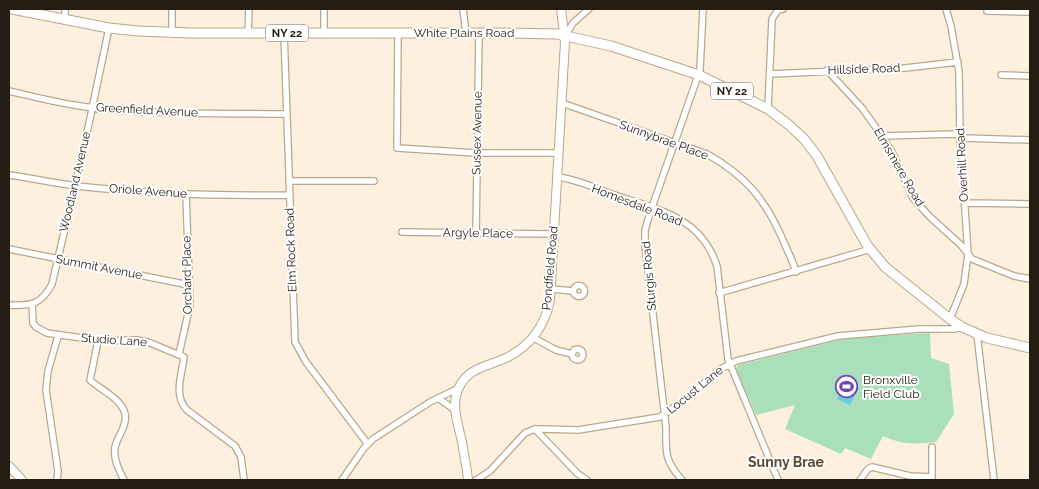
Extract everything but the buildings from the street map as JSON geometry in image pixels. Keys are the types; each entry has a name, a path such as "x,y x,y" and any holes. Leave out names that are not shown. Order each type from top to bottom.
{"main road":[{"name":"White Plains Road","path":"12,9 109,28 138,31 531,33 565,36 611,46 699,75 768,109 789,125 804,139 816,156 871,249"},
{"name":"NY 22","path":"871,249 895,275 962,327 999,341 1030,348"}],"street":[{"path":"65,9 65,20"},
{"path":"172,9 172,32"},
{"path":"248,9 248,33"},
{"path":"324,9 324,33"},
{"path":"463,9 466,33"},
{"name":"Pondfield Road","path":"459,388 466,376 476,369 508,357 523,348 538,332 547,314 551,289 562,103 565,36 562,9"},
{"path":"565,36 573,23 589,9"},
{"name":"Sturgis Road","path":"682,480 671,466 665,451 664,415 645,246 646,230 651,208 699,75 703,9"},
{"path":"768,109 772,18 778,10 784,9"},
{"name":"Overhill Road","path":"946,9 958,62 960,136 968,254 964,284 950,319"},
{"path":"987,11 1030,12"},
{"name":"Woodland Avenue","path":"32,304 38,302 52,284 109,28"},
{"name":"Elm Rock Road","path":"284,33 295,342 306,362 367,443"},
{"path":"398,33 396,146 400,149 476,153 559,153"},
{"name":"Sussex Avenue","path":"476,233 479,33"},
{"name":"Hillside Road","path":"770,74 905,68 958,62"},
{"name":"Elmsmere Road","path":"827,70 862,108 882,136 893,154 908,189 916,202 929,216 961,245 972,259 1000,271 1030,279"},
{"path":"1001,75 1030,76"},
{"name":"Greenfield Avenue","path":"9,91 92,108 169,113 286,114"},
{"name":"Sunnybrae Place","path":"562,103 707,154 726,165 751,186 769,210 796,272"},
{"path":"882,136 956,134 964,138 1030,140"},
{"name":"Oriole Avenue","path":"9,175 75,186 186,194 289,195"},
{"name":"Homesdale Road","path":"558,177 651,208 684,222 707,244 714,256 716,266 730,364 778,480"},
{"path":"288,181 374,181"},
{"name":"Orchard Place","path":"186,194 190,305 181,355 179,391 181,403 187,410 235,446 241,457 244,480"},
{"path":"965,203 1030,204"},
{"name":"Argyle Place","path":"402,232 554,234"},
{"name":"Summit Avenue","path":"9,249 189,285"},
{"path":"720,293 871,249"},
{"path":"551,289 573,291"},
{"path":"9,305 32,304"},
{"name":"Studio Lane","path":"32,304 33,323 36,327 47,333 98,341 137,340 148,342 181,355"},
{"name":"Locust Lane","path":"535,429 578,430 660,417 690,396 719,370 730,364 838,336 962,327"},
{"path":"977,334 994,480"},
{"path":"57,480 58,471 46,390 48,371 58,336"},
{"path":"532,337 556,350 572,354"},
{"path":"98,341 90,380 117,400 125,412 124,428 118,439 115,453 116,463 124,480"},
{"path":"342,480 367,443 413,412 459,388"},
{"path":"459,388 456,396 455,410 468,480"},
{"path":"438,398 455,410"},
{"path":"476,480 490,471 525,433 535,429 578,474 587,480"},
{"path":"860,480 868,469 872,467 932,479 932,447"},
{"path":"9,466 22,480"},
{"path":"9,472 17,480"}],"green space":[{"name":"Bronxville Field Club","path":"930,333 931,358 949,364 954,414 936,442 909,443 883,436 871,459 845,448 841,454 785,429 795,405 756,415 736,369 738,365 848,338"}],"water":[{"path":"844,381 859,387 850,405 837,399"}],"place":[{"name":"Bronxville Field Club","path":"847,387"}],"district":[{"name":"Sunny Brae","path":"786,462"}]}
